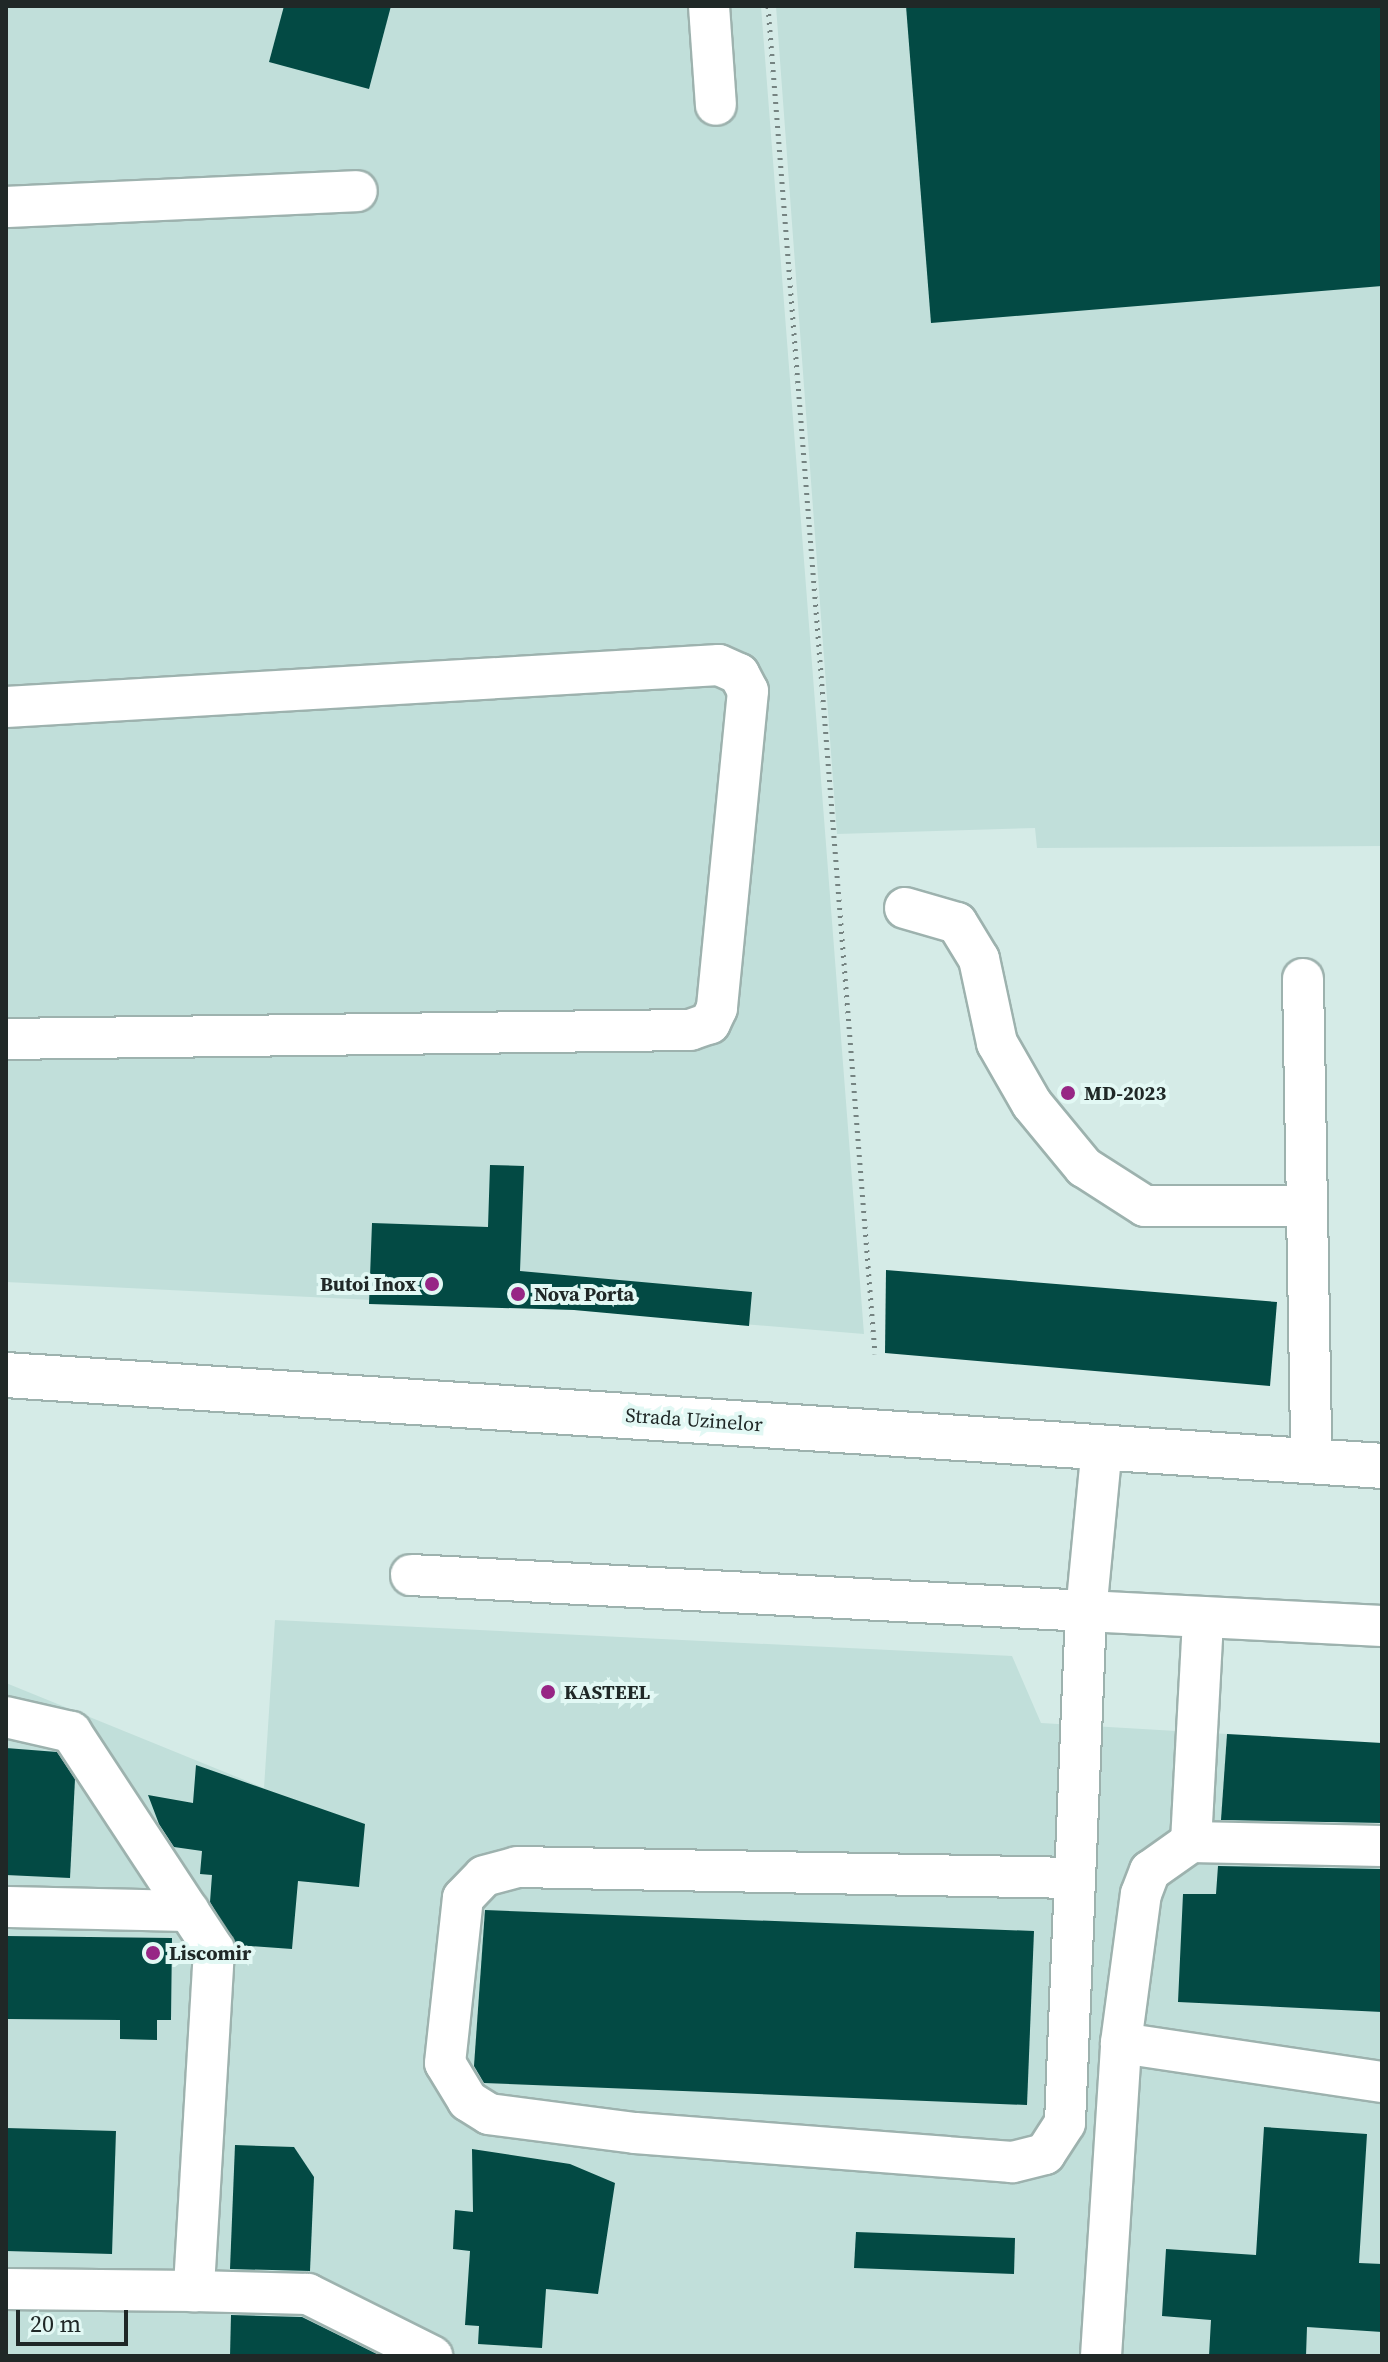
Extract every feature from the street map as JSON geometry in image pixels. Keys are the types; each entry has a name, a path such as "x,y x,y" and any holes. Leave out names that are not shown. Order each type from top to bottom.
{"main road":[{"name":"Strada Uzinelor","path":"6,1375 1382,1466"}],"lane":[{"path":"709,6 716,105"},
{"path":"6,207 357,191"},
{"path":"6,707 719,665 739,674 748,691 717,1008 710,1023 690,1030 6,1039"},
{"path":"905,908 957,923 979,959 997,1043 1032,1104 1084,1167 1145,1206 1307,1206"},
{"path":"1303,979 1311,1461"},
{"path":"1075,1878 517,1867 484,1876 463,1898 445,2063 459,2091 489,2114 635,2133 1012,2162 1045,2154 1065,2123 1086,1611 1102,1446"},
{"path":"411,1575 1382,1626"},
{"path":"1191,1842 1203,1617"},
{"path":"6,1717 71,1732 214,1950 194,2291"},
{"path":"1101,2356 1121,2043 1141,1894 1150,1871 1191,1842 1382,1846"},
{"path":"6,1907 189,1911"},
{"path":"1121,2043 1382,2082"},
{"path":"6,2289 308,2294 432,2356"}],"path":[{"path":"768,6 875,1354"}],"shaded area":[{"path":"6,6 761,6 864,1334 574,1310 6,1282"},
{"path":"776,6 1382,6 1382,846 1037,848 1035,828 837,834"},
{"path":"275,1620 1012,1656 1041,1723 1227,1734 1220,1843 1382,1846 1382,2356 6,2356 6,1683 264,1788"}],"building":[{"path":"284,6 391,6 369,89 269,62"},
{"path":"906,6 1382,6 1382,286 931,323"},
{"path":"490,1165 524,1166 520,1271 752,1292 749,1326 574,1310 369,1304 372,1223 488,1227"},
{"path":"886,1270 1277,1302 1270,1386 885,1353"},
{"path":"1227,1734 1382,1743 1382,1823 1221,1820"},
{"path":"6,1748 57,1752 75,1779 70,1878 6,1875"},
{"path":"196,1765 365,1824 359,1887 298,1881 292,1949 235,1945 210,1902 212,1875 200,1874 202,1851 174,1847 159,1824 148,1795 193,1803"},
{"path":"1218,1866 1382,1869 1382,2012 1178,2002 1183,1894 1216,1894"},
{"path":"485,1910 1034,1931 1027,2105 484,2083 474,2066"},
{"path":"6,1936 172,1938 171,2020 157,2020 157,2040 120,2039 120,2020 6,2019"},
{"path":"1264,2127 1367,2134 1359,2263 1382,2264 1382,2332 1307,2327 1306,2356 1209,2356 1211,2320 1162,2316 1166,2249 1256,2255"},
{"path":"6,2128 116,2131 112,2254 6,2251"},
{"path":"235,2145 294,2147 314,2177 310,2271 230,2269"},
{"path":"472,2149 570,2164 615,2183 598,2294 546,2289 542,2348 478,2344 479,2326 465,2325 470,2251 453,2249 455,2210 473,2212"},
{"path":"856,2232 1015,2238 1014,2274 854,2268"},
{"path":"231,2315 302,2317 381,2356 230,2356"}],"place":[{"name":"MD-2023","path":"1068,1093"},
{"name":"Butoi Inox","path":"432,1284"},
{"name":"Nova Porta","path":"518,1294"},
{"name":"KASTEEL","path":"548,1692"},
{"name":"Liscomir","path":"153,1953"}]}
